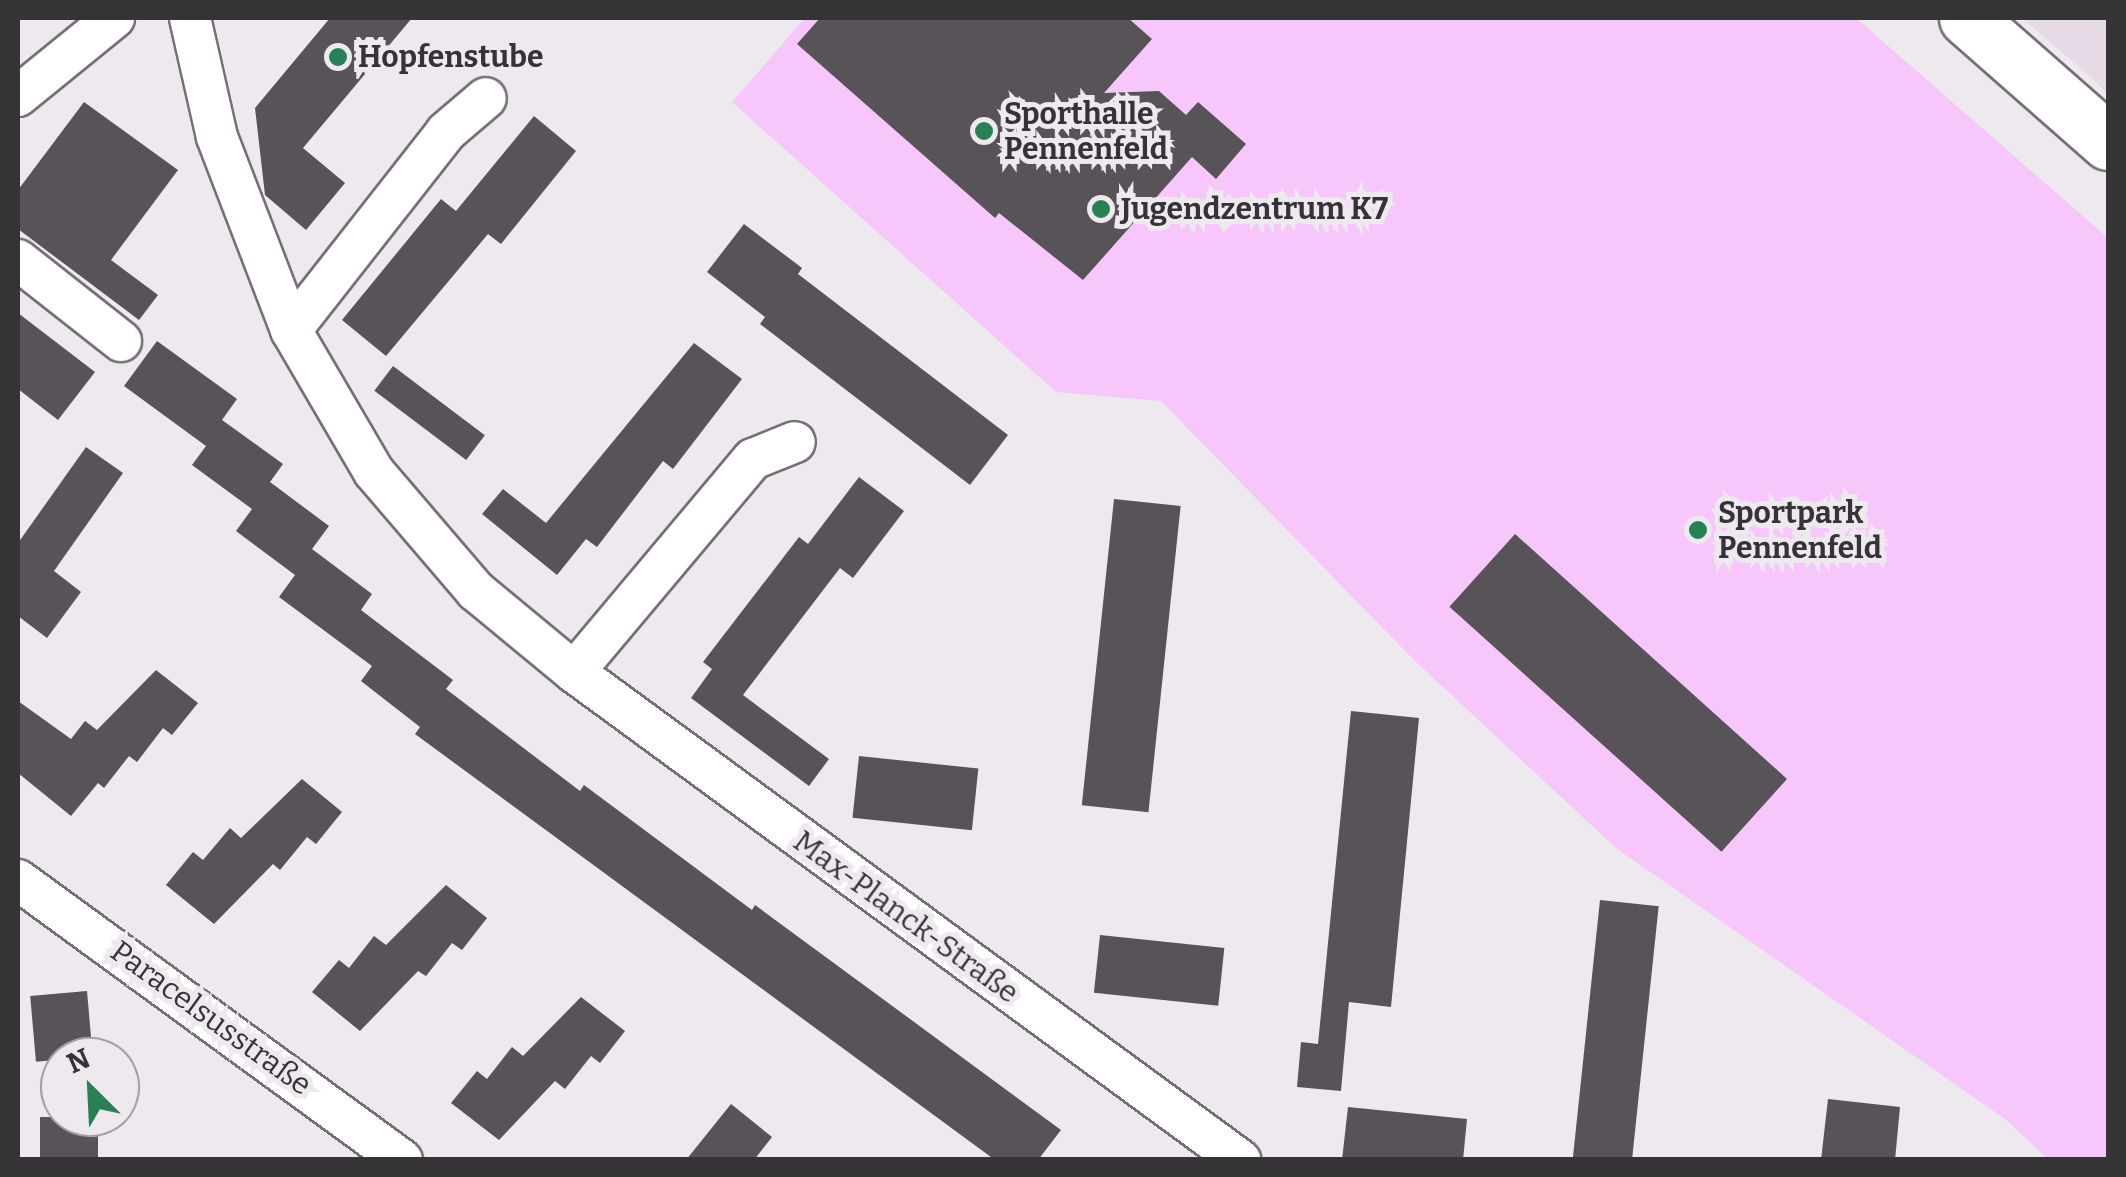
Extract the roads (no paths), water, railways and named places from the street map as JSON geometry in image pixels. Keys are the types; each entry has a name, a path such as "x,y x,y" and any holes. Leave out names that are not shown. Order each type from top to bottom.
{"street":[{"path":"18,96 114,18"},
{"name":"Max-Planck-Straße","path":"190,18 217,137 291,330 374,472 476,591 574,672 1240,1160"},
{"path":"1967,18 2108,142"},
{"path":"291,330 446,132 486,98"},
{"path":"18,260 122,341"},
{"path":"574,672 753,459 795,442"},
{"name":"Paracelsusstraße","path":"18,880 402,1160"}],"place":[{"name":"Hopfenstube","path":"338,57"},
{"name":"Sporthalle Pennenfeld","path":"984,131"},
{"name":"Jugendzentrum K7","path":"1101,209"},
{"name":"Sportpark Pennenfeld","path":"1698,530"}]}
